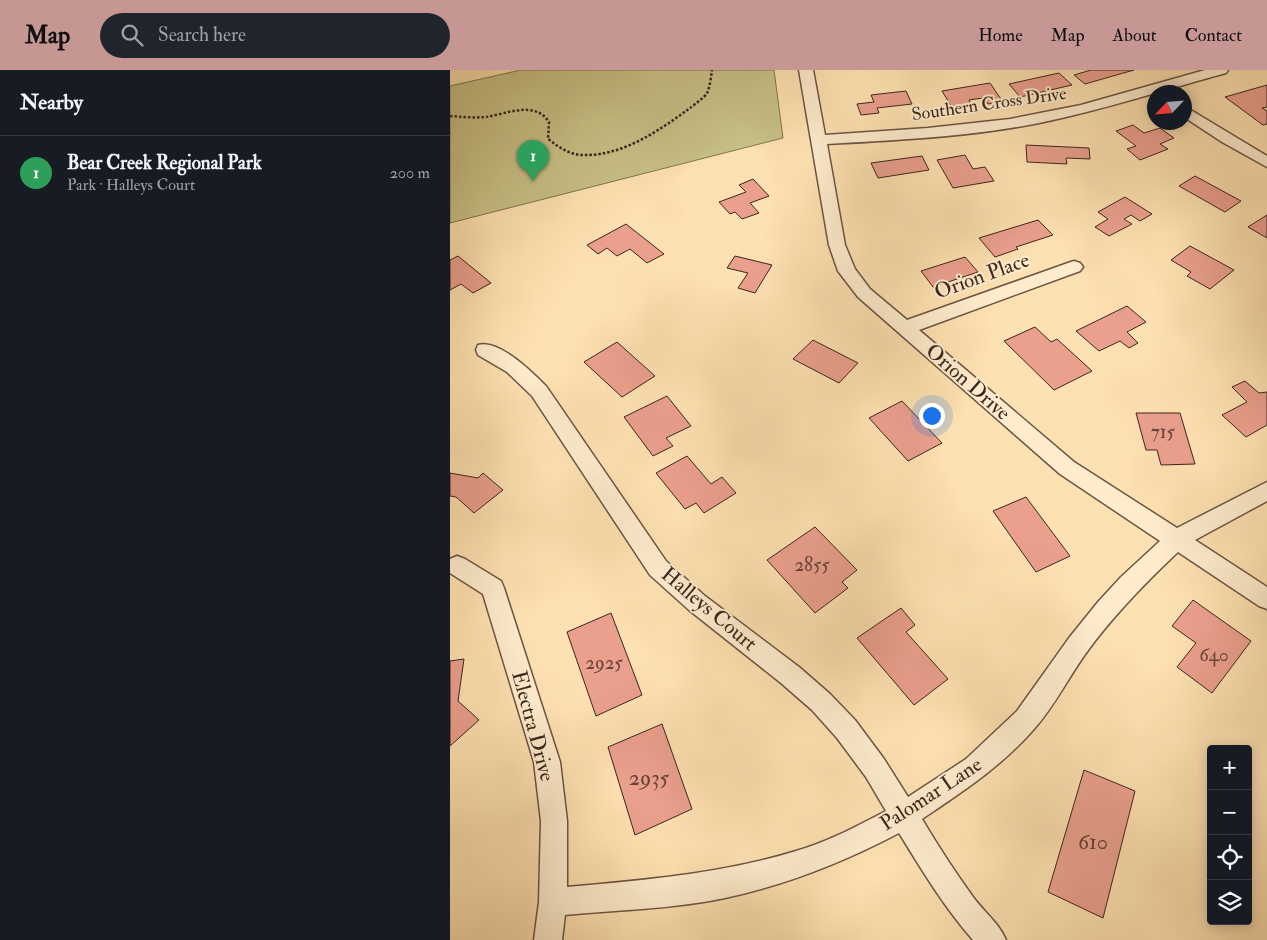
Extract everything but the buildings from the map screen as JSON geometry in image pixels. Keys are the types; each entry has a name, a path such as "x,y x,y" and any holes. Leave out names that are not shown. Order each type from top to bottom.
{"street":[{"name":"Orion Drive","path":"806,70 832,226 841,259 855,283 864,293 1067,468 1267,599"},
{"name":"Southern Cross Drive","path":"1177,85 1221,70"},
{"name":"Southern Cross Drive","path":"818,140 926,134 1004,124 1070,112 1147,94"},
{"path":"1192,115 1227,139 1267,162"},
{"name":"Orion Place","path":"905,328 1074,267"},
{"name":"Halleys Court","path":"485,350 514,367 539,391 658,568 697,603 822,702 846,729 905,815 950,889 965,910 992,940"},
{"name":"Palomar Lane","path":"553,902 667,892 733,882 797,865 831,852 905,815 975,768 1026,720 1077,646 1106,610 1129,584 1177,539 1267,491"},
{"name":"Electra Drive","path":"456,566 493,588 547,762 554,820 553,902 548,940"}],"path":[{"path":"450,116 469,118 506,114 520,110 532,110 543,114 548,119 550,123 548,139 554,147 574,156 588,156 625,147 648,136 668,123 708,93 712,70"}],"shaded area":[{"path":"521,70 774,70 783,138 450,223 450,86"}],"place":[{"name":"Bear Creek Regional Park","path":"533,181"}]}
